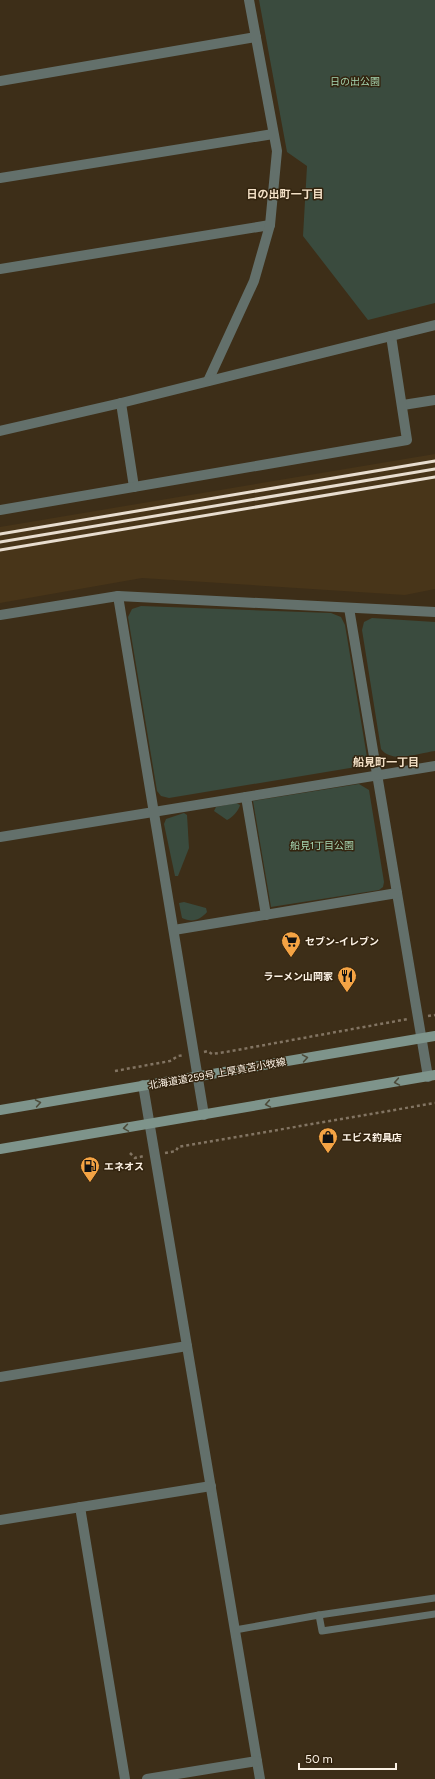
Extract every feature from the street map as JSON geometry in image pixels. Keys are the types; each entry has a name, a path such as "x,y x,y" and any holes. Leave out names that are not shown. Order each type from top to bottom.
{"main road":[{"name":"北海道道259号 上厚真苫小牧線","path":"0,1110 435,1036"},
{"path":"0,1149 431,1076"}],"street":[{"path":"208,381 254,281 270,225 277,152 249,0"},
{"path":"0,80 256,37"},
{"path":"0,178 274,134"},
{"path":"0,269 270,225"},
{"path":"0,431 122,403 435,325"},
{"path":"0,510 407,440 403,405 391,336"},
{"path":"403,405 435,400"},
{"path":"122,403 134,487"},
{"path":"118,596 204,1115"},
{"path":"0,615 118,596 435,612"},
{"path":"349,608 421,1038 431,1076"},
{"path":"0,837 435,766"},
{"path":"246,797 266,915"},
{"path":"174,930 397,893"},
{"path":"143,1086 260,1779"},
{"path":"0,1377 187,1346"},
{"path":"0,1520 211,1486"},
{"path":"80,1507 125,1779"},
{"path":"147,1779 257,1761"}],"lane":[{"path":"235,1630 435,1598"},
{"path":"319,1616 322,1631 435,1614"}],"path":[{"path":"208,1051 212,1054 226,1052 435,1015"},
{"path":"114,1071 170,1061 178,1056"},
{"path":"130,1154 135,1158 155,1155 176,1151 178,1147 435,1103"}],"shaded area":[{"path":"435,454 435,589 405,595 142,578 0,603 0,527"}],"green space":[{"name":"日の出公園","path":"259,0 435,0 435,303 368,320 303,236 307,166 287,152"},
{"path":"141,606 331,613 341,617 345,625 367,757 365,763 362,766 169,798 161,796 157,791 128,617 132,609"},
{"path":"372,618 435,622 435,751 399,757 392,756 381,749 362,630 364,622"},
{"name":"船見1丁目公園","path":"359,784 369,790 384,882 383,887 379,890 271,907 253,801"},
{"path":"236,803 240,805 238,809 233,816 227,820 214,811 216,807"},
{"path":"184,813 187,815 189,848 178,876 175,876 164,824 166,819"},
{"path":"184,902 206,908 207,912 196,920 186,920 182,918 179,903"}],"railway":[{"path":"0,534 435,461"},
{"path":"0,542 435,469"},
{"path":"0,550 435,477"}],"place":[{"name":"セブン-イレブン","path":"291,958"},
{"name":"ラーメン山岡家","path":"347,993"},
{"name":"エビス釣具店","path":"328,1154"},
{"name":"エネオス","path":"90,1183"}],"district":[{"name":"日の出町一丁目","path":"285,194"},
{"name":"船見町一丁目","path":"386,762"}]}
